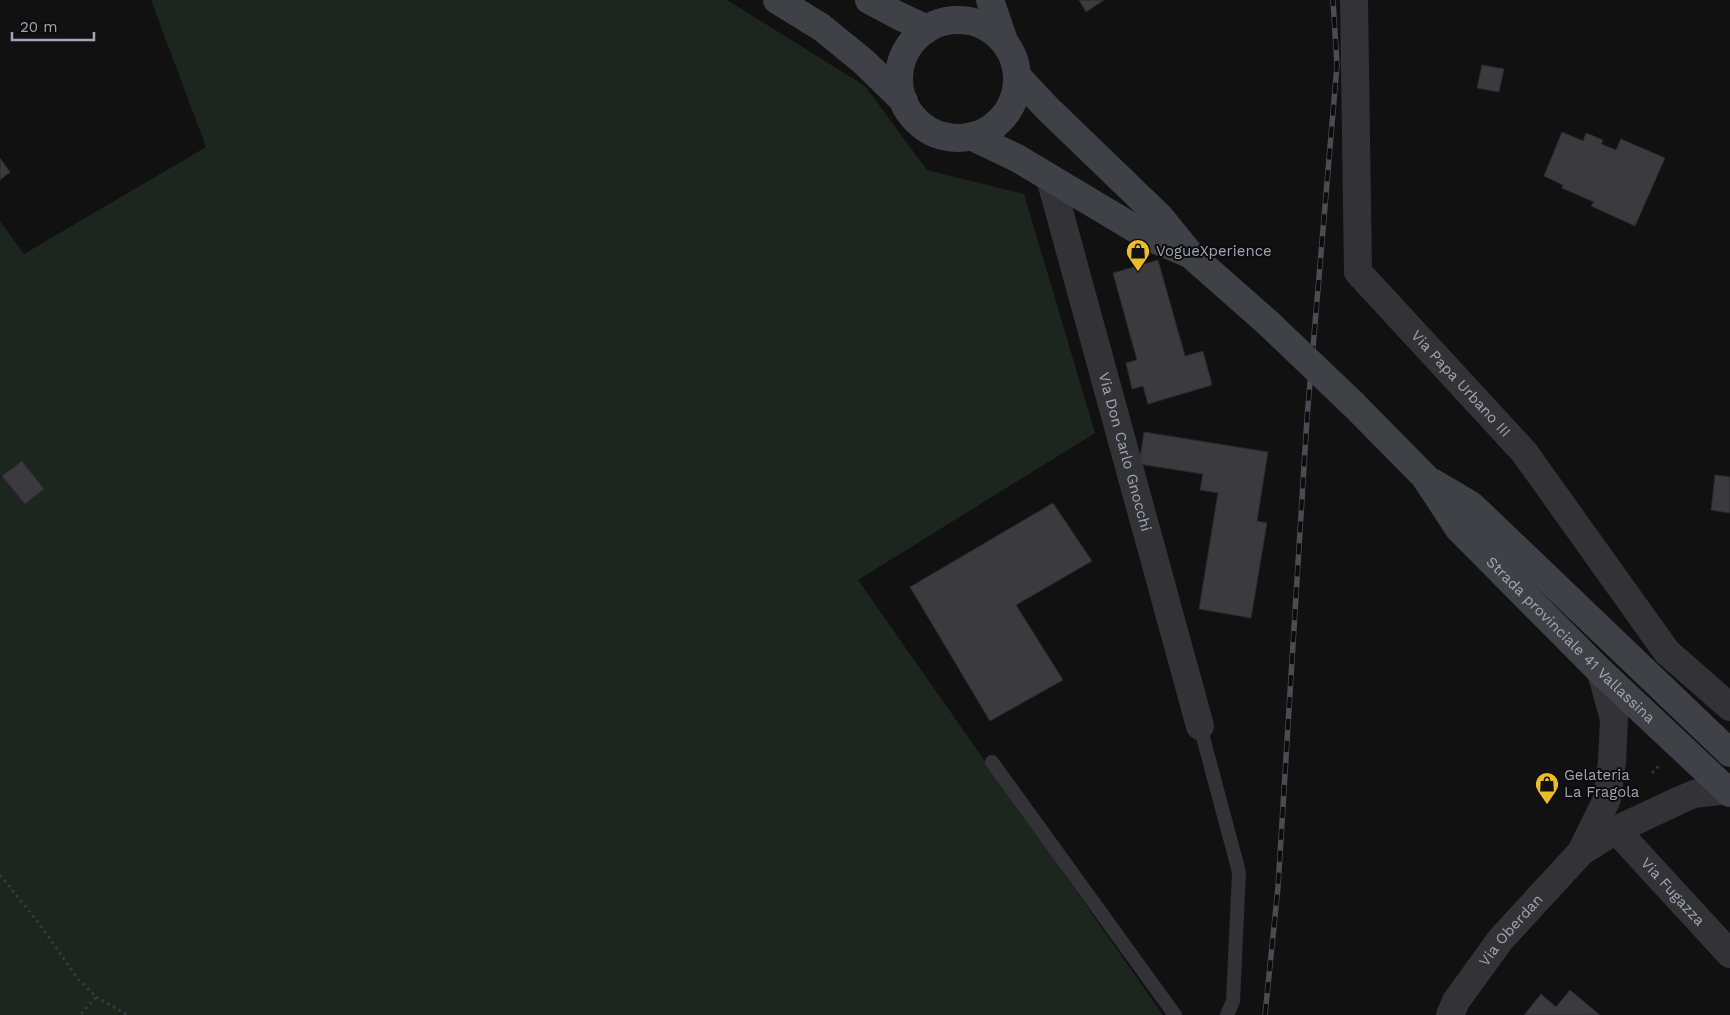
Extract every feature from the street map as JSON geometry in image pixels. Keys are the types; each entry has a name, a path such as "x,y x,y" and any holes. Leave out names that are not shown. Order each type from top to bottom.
{"main road":[{"path":"777,0 821,27 850,50 878,74 904,101"},
{"path":"869,0 897,15 932,26 957,20 972,21 991,29 1004,41"},
{"path":"953,0 932,26 911,42 905,52 900,66 899,91 908,111 916,122 925,129 948,138 973,137 997,124 1012,104 1017,76 1013,56 1004,41 990,0"},
{"name":"Strada provinciale 41 Vallassina","path":"1017,76 1047,108 1160,217 1191,255 1267,322 1353,404 1425,477 1459,529 1601,672 1728,792"},
{"name":"Strada provinciale 41 Vallassina","path":"973,137 1017,158 1149,237 1191,255"},
{"name":"Strada provinciale 41 Vallassina","path":"1425,477 1471,505 1675,700 1727,743"}],"street":[{"name":"Via Papa Urbano III","path":"1354,0 1358,272 1524,452 1667,652 1730,707"},
{"name":"Via Don Carlo Gnocchi","path":"1050,178 1200,726"},
{"name":"Via Oberdan","path":"1581,852 1607,799 1612,762 1614,719 1601,672"},
{"path":"1675,700 1699,680 1730,677"},
{"name":"Via Oberdan","path":"1450,1015 1456,1001 1501,940 1581,852 1616,830 1647,814 1694,794 1728,792"},
{"name":"Via Fugazza","path":"1616,830 1730,954"}],"lane":[{"path":"1200,726 1239,872 1233,1001 1227,1015"},
{"path":"992,762 1175,1015"}],"path":[{"path":"0,875 38,922 78,978 96,997 128,1015"},
{"path":"80,1015 96,997"}],"shaded area":[{"path":"151,0 727,0 865,86 927,170 1024,194 1095,433 858,580 1163,1015 0,1015 0,221 24,254 206,147"}],"building":[{"path":"1079,0 1104,0 1086,12"},
{"path":"1482,65 1504,69 1499,92 1477,88"},
{"path":"1562,132 1583,141 1586,133 1603,140 1601,144 1616,150 1621,139 1665,158 1635,226 1591,206 1594,202 1562,188 1563,185 1544,176"},
{"path":"0,158 10,172 0,180"},
{"path":"1158,260 1185,356 1203,351 1212,385 1148,404 1143,386 1132,389 1126,363 1137,360 1113,273"},
{"path":"1144,432 1268,452 1257,521 1267,523 1251,618 1199,609 1218,493 1200,490 1203,474 1139,464"},
{"path":"22,461 44,489 25,504 2,476"},
{"path":"1715,475 1730,477 1730,513 1711,510"},
{"path":"1053,503 1092,561 1016,605 1063,680 990,721 910,587"},
{"path":"1570,990 1600,1015 1524,1015 1541,994 1556,1007"}],"railway":[{"path":"1265,1015 1278,887 1307,418 1337,65 1333,0"}],"place":[{"name":"VogueXperience","path":"1138,272"},
{"name":"Gelateria La Fragola","path":"1547,805"}]}
